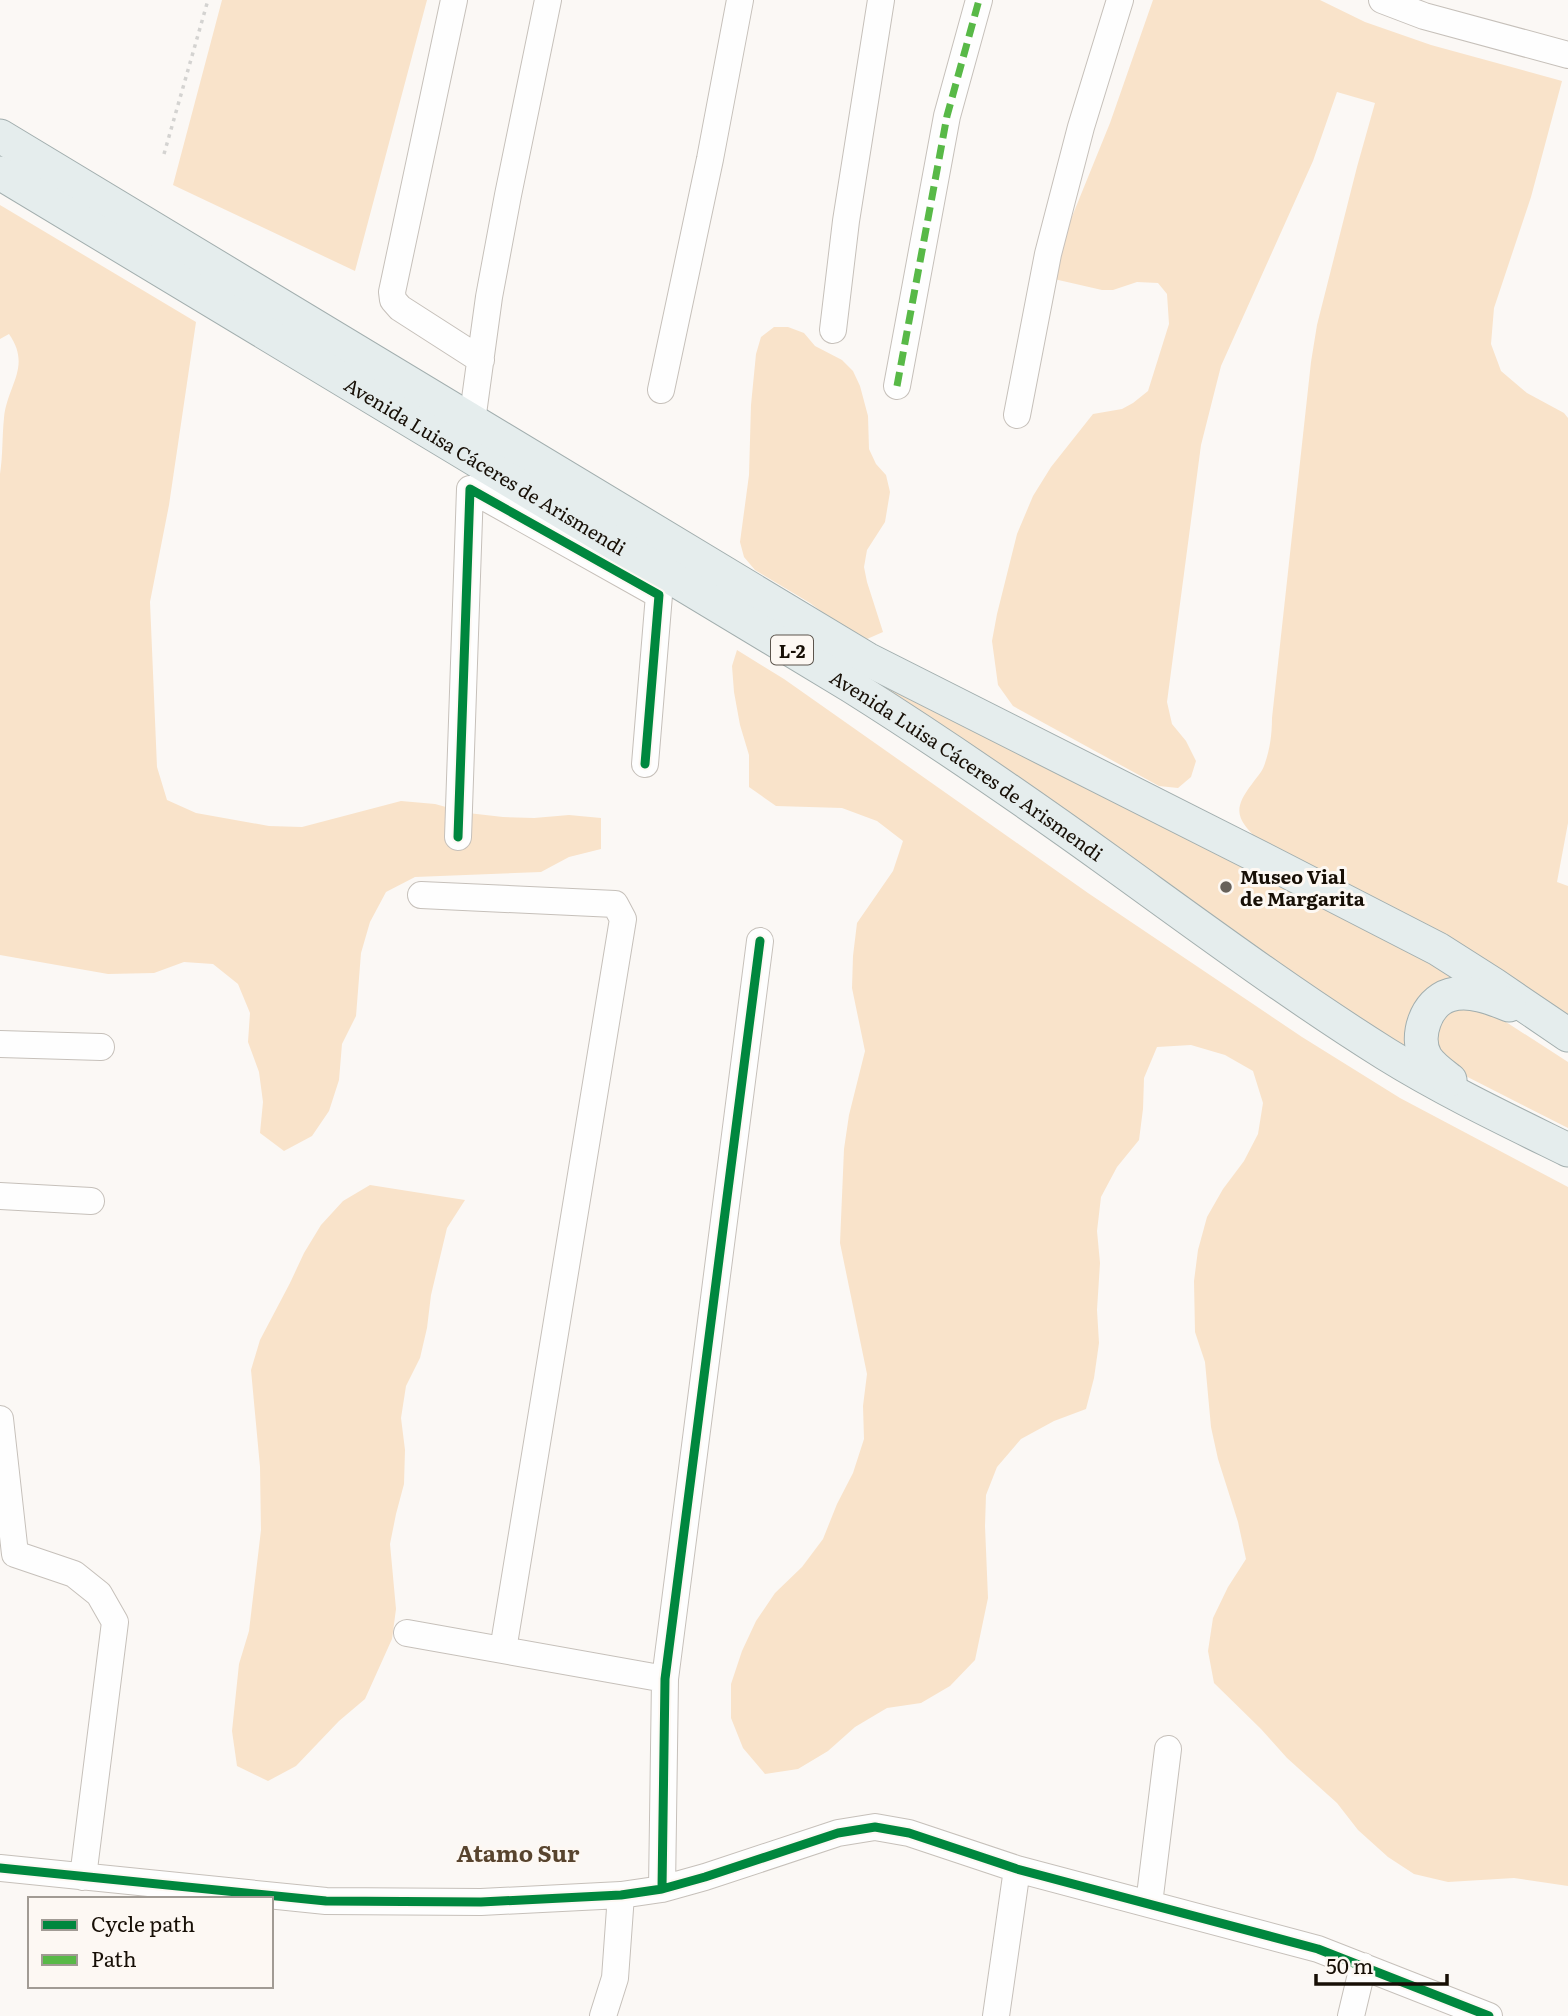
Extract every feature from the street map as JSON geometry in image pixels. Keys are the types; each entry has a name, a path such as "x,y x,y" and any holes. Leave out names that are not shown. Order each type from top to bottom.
{"main road":[{"name":"Avenida Luisa Cáceres de Arismendi","path":"0,136 867,659 1427,943 1559,1028"},
{"name":"Avenida Luisa Cáceres de Arismendi","path":"0,173 915,726 1112,863 1207,934 1388,1055 1445,1088 1568,1150"},
{"path":"1503,1118 1439,1073 1427,1059 1421,1045 1426,1016 1436,1003 1443,999 1451,995 1469,994 1489,997 1559,1028"}],"street":[{"path":"454,0 392,292 393,300 400,308 481,360"},
{"path":"472,421 489,297 548,0"},
{"path":"661,390 710,159 740,0"},
{"path":"833,330 846,221 881,0"},
{"path":"897,386 947,116 979,0"},
{"path":"1017,415 1048,254 1081,127 1120,0"},
{"path":"1382,0 1423,16 1568,55"},
{"path":"442,439 455,457 470,489 458,837"},
{"path":"470,489 659,596 645,764"},
{"path":"421,895 615,904 623,919 503,1650"},
{"path":"662,1889 666,1679 760,941"},
{"path":"0,1044 101,1047"},
{"path":"0,1196 92,1201"},
{"path":"0,1419 15,1554 74,1574 99,1594 115,1622 83,1877"},
{"path":"407,1633 666,1679"},
{"path":"1149,1904 1168,1749"},
{"path":"0,1868 327,1901 481,1902 621,1895 662,1889 838,1833 875,1827 909,1833 1017,1869 1318,1949 1485,2015"},
{"path":"996,2016 1017,1869"},
{"path":"603,2016 615,1978 621,1895"},
{"path":"1351,2016 1363,1966"}],"path":[{"path":"164,154 208,0"}],"shaded area":[{"path":"222,0 427,0 355,271 173,185"},
{"path":"1153,0 1320,0 1365,22 1431,45 1562,81 1531,197 1494,308 1491,344 1501,371 1527,393 1564,413 1568,418 1568,823 1557,882 1568,886 1568,1017 1261,843 1240,816 1241,802 1263,768 1269,748 1317,325 1375,103 1337,92 1313,161 1221,366 1201,445 1167,702 1172,724 1186,741 1196,761 1191,777 1178,788 1159,786 1013,706 998,685 992,641 997,614 1017,534 1033,496 1051,467 1093,414 1122,409 1148,391 1169,324 1167,294 1158,283 1137,282 1113,290 1102,290 1054,279 1069,224 1110,123"},
{"path":"0,205 196,322 169,505 150,602 157,767 167,800 196,813 269,826 302,827 401,801 435,804 468,813 503,817 569,815 601,818 601,849 569,857 541,872 415,877 386,892 370,922 361,953 356,1016 342,1044 339,1080 329,1111 312,1136 284,1151 260,1133 263,1102 259,1072 248,1042 250,1013 238,984 213,964 184,962 154,973 108,974 0,955 0,474 4,418 16,376 18,356 9,334 0,339"},
{"path":"774,327 788,327 804,333 815,346 842,360 853,371 860,386 868,416 869,449 876,464 886,475 890,492 885,522 867,550 864,567 883,632 867,639 838,624 810,603 755,570 744,557 740,542 749,475 756,354 761,337"},
{"path":"737,650 784,679 1088,893 1302,1037 1400,1098 1568,1187 1568,1886 1514,1878 1448,1882 1414,1874 1388,1857 1358,1830 1337,1803 1287,1758 1214,1683 1208,1651 1213,1618 1246,1559 1211,1427 1205,1362 1195,1332 1194,1281 1198,1250 1207,1217 1244,1161 1258,1134 1263,1103 1253,1071 1225,1055 1191,1045 1157,1047 1144,1078 1139,1140 1117,1167 1101,1197 1097,1231 1100,1263 1097,1310 1099,1343 1086,1409 1054,1421 1021,1439 997,1467 986,1495 988,1598 975,1660 950,1686 921,1703 887,1708 855,1727 828,1751 798,1769 765,1774 743,1748 731,1718 731,1684 742,1651 756,1621 775,1593 802,1567 823,1539 853,1473 864,1439 863,1406 867,1374 840,1243 844,1149 849,1115 865,1051 852,988 853,956 857,923 893,871 903,841 877,821 842,808 776,806 749,787 749,755 734,692 732,666"},
{"name":"Museo Vial de Margarita","path":"860,668 1455,974 1407,1050 856,675"},
{"path":"1454,1004 1489,1011 1568,1062 1568,1128 1448,1067 1432,1034"},
{"path":"370,1185 465,1200 447,1228 420,1358 406,1386 401,1418 405,1450 404,1484 390,1544 396,1609 392,1639 365,1699 339,1721 296,1766 268,1781 237,1766 232,1731 239,1664 249,1631 261,1530 260,1467 251,1370 260,1340 321,1225 343,1201"}],"marked path":[{"path":"897,386 947,116 979,0"}],"cycle path":[{"path":"458,837 470,489 659,595 645,764"},
{"path":"662,1889 665,1679 760,941"},
{"path":"0,1868 326,1901 481,1902 621,1895 662,1889 838,1833 875,1827 909,1833 1017,1869 1318,1949 1489,2016"}],"place":[{"name":"Museo Vial de Margarita","path":"1226,887"}],"district":[{"name":"Atamo Sur","path":"518,1852"}]}
